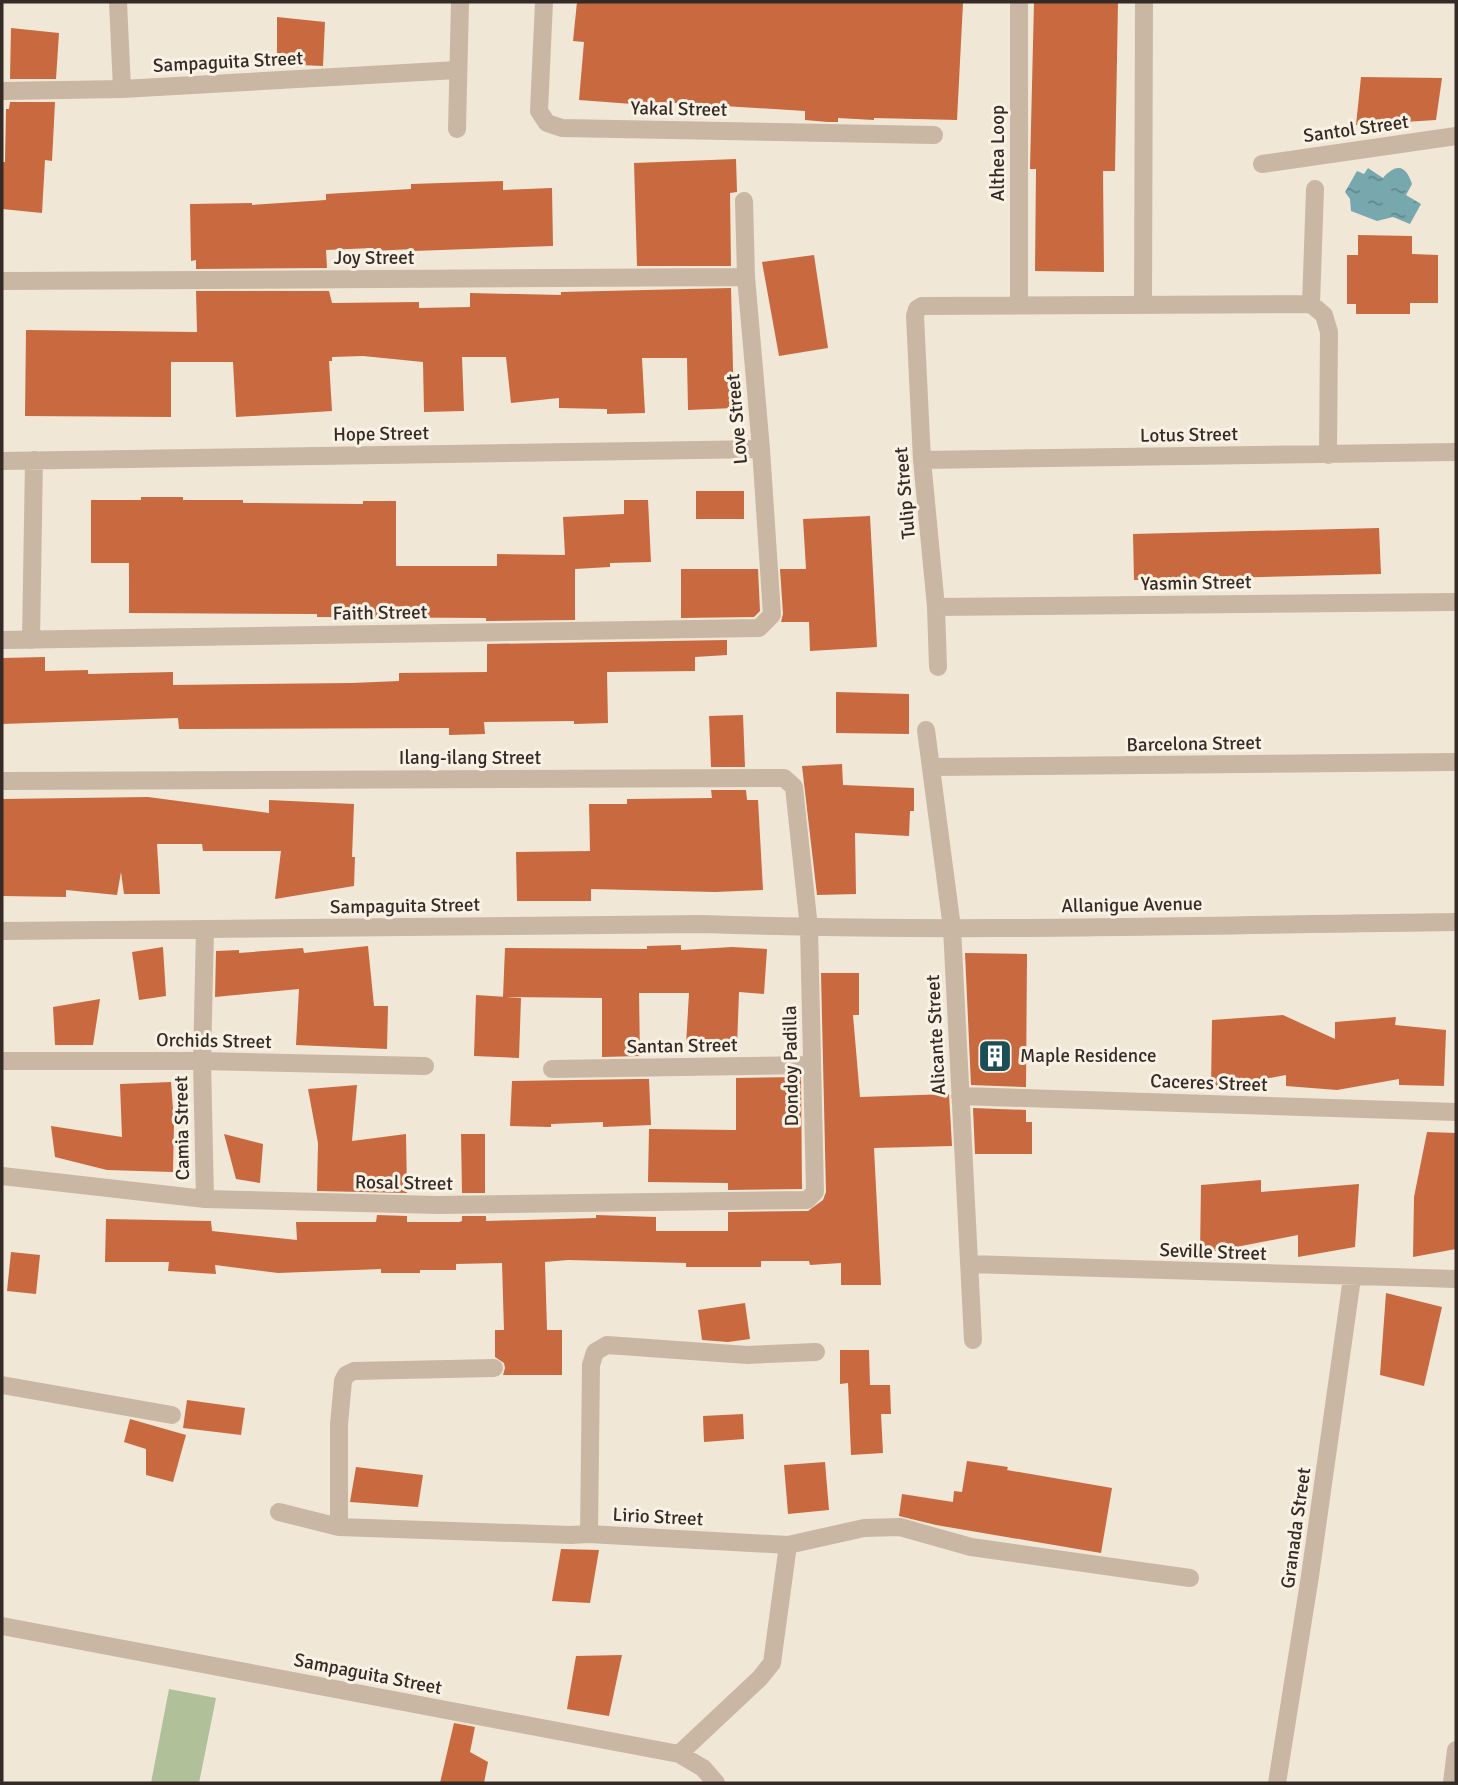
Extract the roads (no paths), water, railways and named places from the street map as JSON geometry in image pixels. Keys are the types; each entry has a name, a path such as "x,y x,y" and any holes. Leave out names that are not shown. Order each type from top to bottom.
{"street":[{"path":"118,2 122,89"},
{"path":"457,129 460,2"},
{"name":"Yakal Street","path":"544,2 539,111 547,123 562,128 934,135"},
{"name":"Althea Loop","path":"1018,305 1019,2"},
{"path":"1143,304 1144,2"},
{"name":"Sampaguita Street","path":"2,90 122,89 457,70"},
{"name":"Santol Street","path":"1262,164 1456,136"},
{"path":"1311,304 1315,189"},
{"name":"Love Street","path":"744,201 746,277 772,615 759,628"},
{"name":"Joy Street","path":"2,281 746,277"},
{"path":"1018,305 1311,304 1324,315 1329,332 1328,455"},
{"name":"Tulip Street","path":"938,667 936,607 922,460 915,316 917,309 922,306 1018,305"},
{"name":"Hope Street","path":"2,461 761,449"},
{"name":"Lotus Street","path":"922,460 1456,452"},
{"path":"31,640 34,460"},
{"name":"Yasmin Street","path":"936,607 1456,601"},
{"name":"Faith Street","path":"2,640 759,628"},
{"name":"Alicante Street","path":"926,730 952,928 973,1340"},
{"name":"Barcelona Street","path":"932,767 1456,762"},
{"name":"Ilang-ilang Street","path":"2,781 784,778 794,787 808,928"},
{"name":"Allanigue Avenue","path":"808,928 1456,922"},
{"name":"Sampaguita Street","path":"2,931 703,924 808,928"},
{"name":"Dondoy Padilla","path":"807,1200 815,1192 808,928"},
{"name":"Camia Street","path":"205,930 202,1061 205,1199"},
{"name":"Orchids Street","path":"2,1061 202,1061 425,1066"},
{"name":"Santan Street","path":"552,1069 812,1065"},
{"name":"Caceres Street","path":"960,1096 1456,1112"},
{"name":"Rosal Street","path":"2,1176 205,1199 439,1205 807,1200"},
{"name":"Seville Street","path":"969,1264 1352,1278 1396,1276 1456,1279"},
{"name":"Granada Street","path":"1277,1783 1310,1576 1352,1278"},
{"path":"589,1534 591,1365 595,1352 607,1345 747,1355 816,1352"},
{"path":"339,1527 340,1424 342,1381 346,1375 354,1371 494,1368"},
{"path":"2,1385 172,1415"},
{"name":"Lirio Street","path":"279,1512 339,1527 589,1534 788,1545 864,1528 900,1527 971,1547 1189,1578"},
{"path":"679,1754 760,1678 772,1663 788,1545"},
{"name":"Sampaguita Street","path":"2,1626 679,1754 703,1768 716,1783"},
{"path":"1452,1783 1456,1750"}],"water":[{"path":"1368,168 1383,178 1396,168 1407,173 1412,184 1406,195 1421,204 1410,224 1393,217 1377,221 1351,211 1350,199 1345,192 1357,171 1364,174"}],"place":[{"name":"Maple Residence","path":"995,1056"}]}
